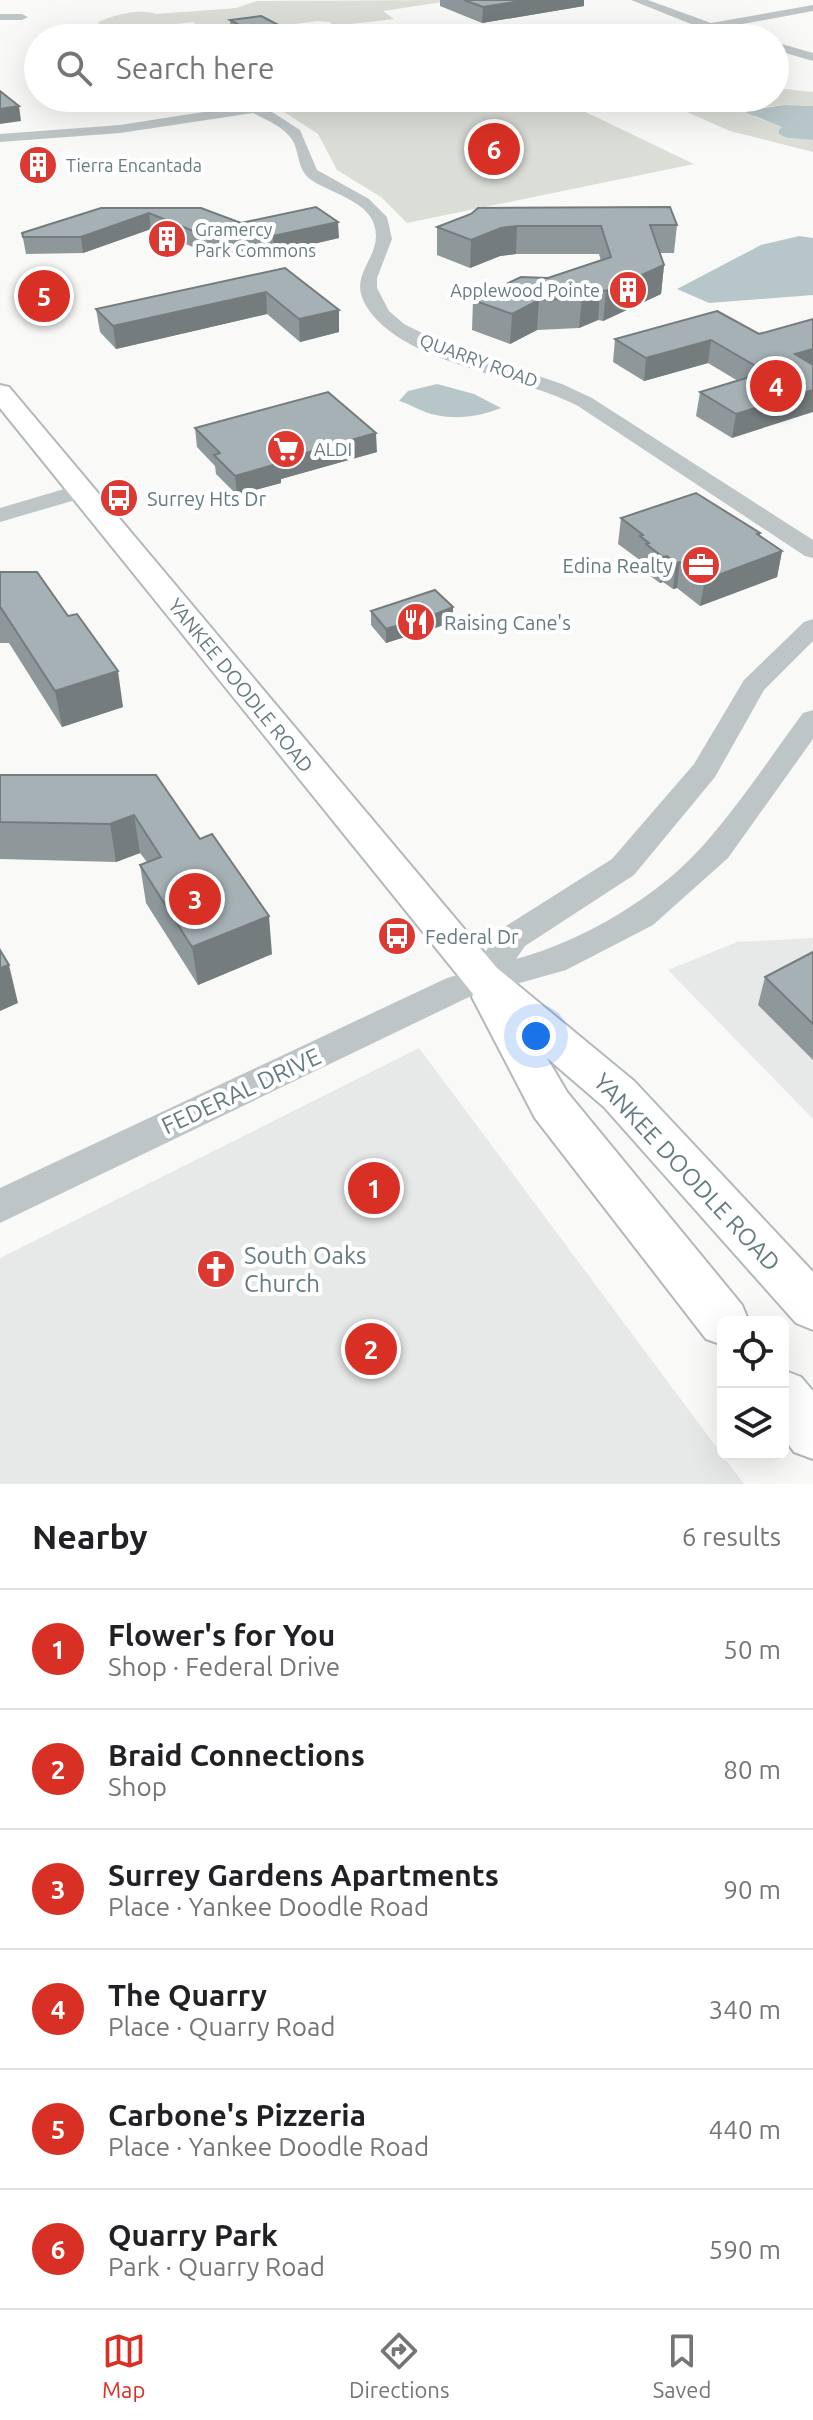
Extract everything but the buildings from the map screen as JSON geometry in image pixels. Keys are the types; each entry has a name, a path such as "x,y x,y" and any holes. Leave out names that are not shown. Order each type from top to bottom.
{"main road":[{"name":"YANKEE DOODLE ROAD","path":"0,392 483,979 619,1094 813,1307"},
{"name":"YANKEE DOODLE ROAD","path":"483,979 551,1105 719,1316"},
{"path":"789,1403 813,1433"}],"street":[{"path":"637,0 702,24"},
{"path":"753,7 775,15"},
{"path":"726,24 813,8"},
{"path":"0,17 22,17"},
{"path":"789,50 813,57"},
{"path":"0,138 75,136 238,112"},
{"name":"QUARRY ROAD","path":"261,112 295,133 303,146 303,159 310,171 373,210 383,226 383,244 367,276 369,295 392,323 439,348 581,399 813,551"},
{"path":"0,515 81,491"},
{"path":"483,979 514,937 623,867 705,770 753,686 813,627"},
{"name":"FEDERAL DRIVE","path":"0,1206 459,987 554,961 642,917 717,850 813,719"}],"shaded area":[{"path":"456,0 383,11 394,19 350,24 317,21 295,24 97,23 134,12 156,14 236,8 257,1"},
{"path":"789,89 813,92 813,106 789,105"},
{"path":"789,105 813,106 813,140 787,138 779,134 782,127 744,112 789,112"},
{"path":"284,112 585,112 694,164 407,223 381,197 337,170 318,134"},
{"path":"687,112 753,112 755,117 783,127 787,138 813,140 813,152 730,131"},
{"path":"799,236 813,238 813,295 709,303 677,289 761,245"},
{"path":"437,384 474,394 501,408 477,415 453,417 431,414 399,401 408,391"},
{"path":"813,938 813,1119 668,970 737,942"},
{"path":"419,1048 717,1448 717,1460 726,1460 744,1484 0,1484 0,1258"}],"place":[{"name":"Quarry Park","path":"494,149"},
{"name":"Tierra Encantada","path":"38,165"},
{"name":"Gramercy Park Commons","path":"167,239"},
{"name":"Applewood Pointe","path":"628,290"},
{"name":"Carbone's Pizzeria","path":"44,296"},
{"name":"The Quarry","path":"776,386"},
{"name":"ALDI","path":"286,449"},
{"name":"Surrey Hts Dr","path":"119,498"},
{"name":"Edina Realty","path":"701,565"},
{"name":"Raising Cane's","path":"416,622"},
{"name":"Surrey Gardens Apartments","path":"195,899"},
{"name":"Federal Dr","path":"397,936"},
{"name":"Flower's for You","path":"374,1188"},
{"name":"South Oaks Church","path":"216,1269"},
{"name":"Braid Connections","path":"371,1349"}]}
